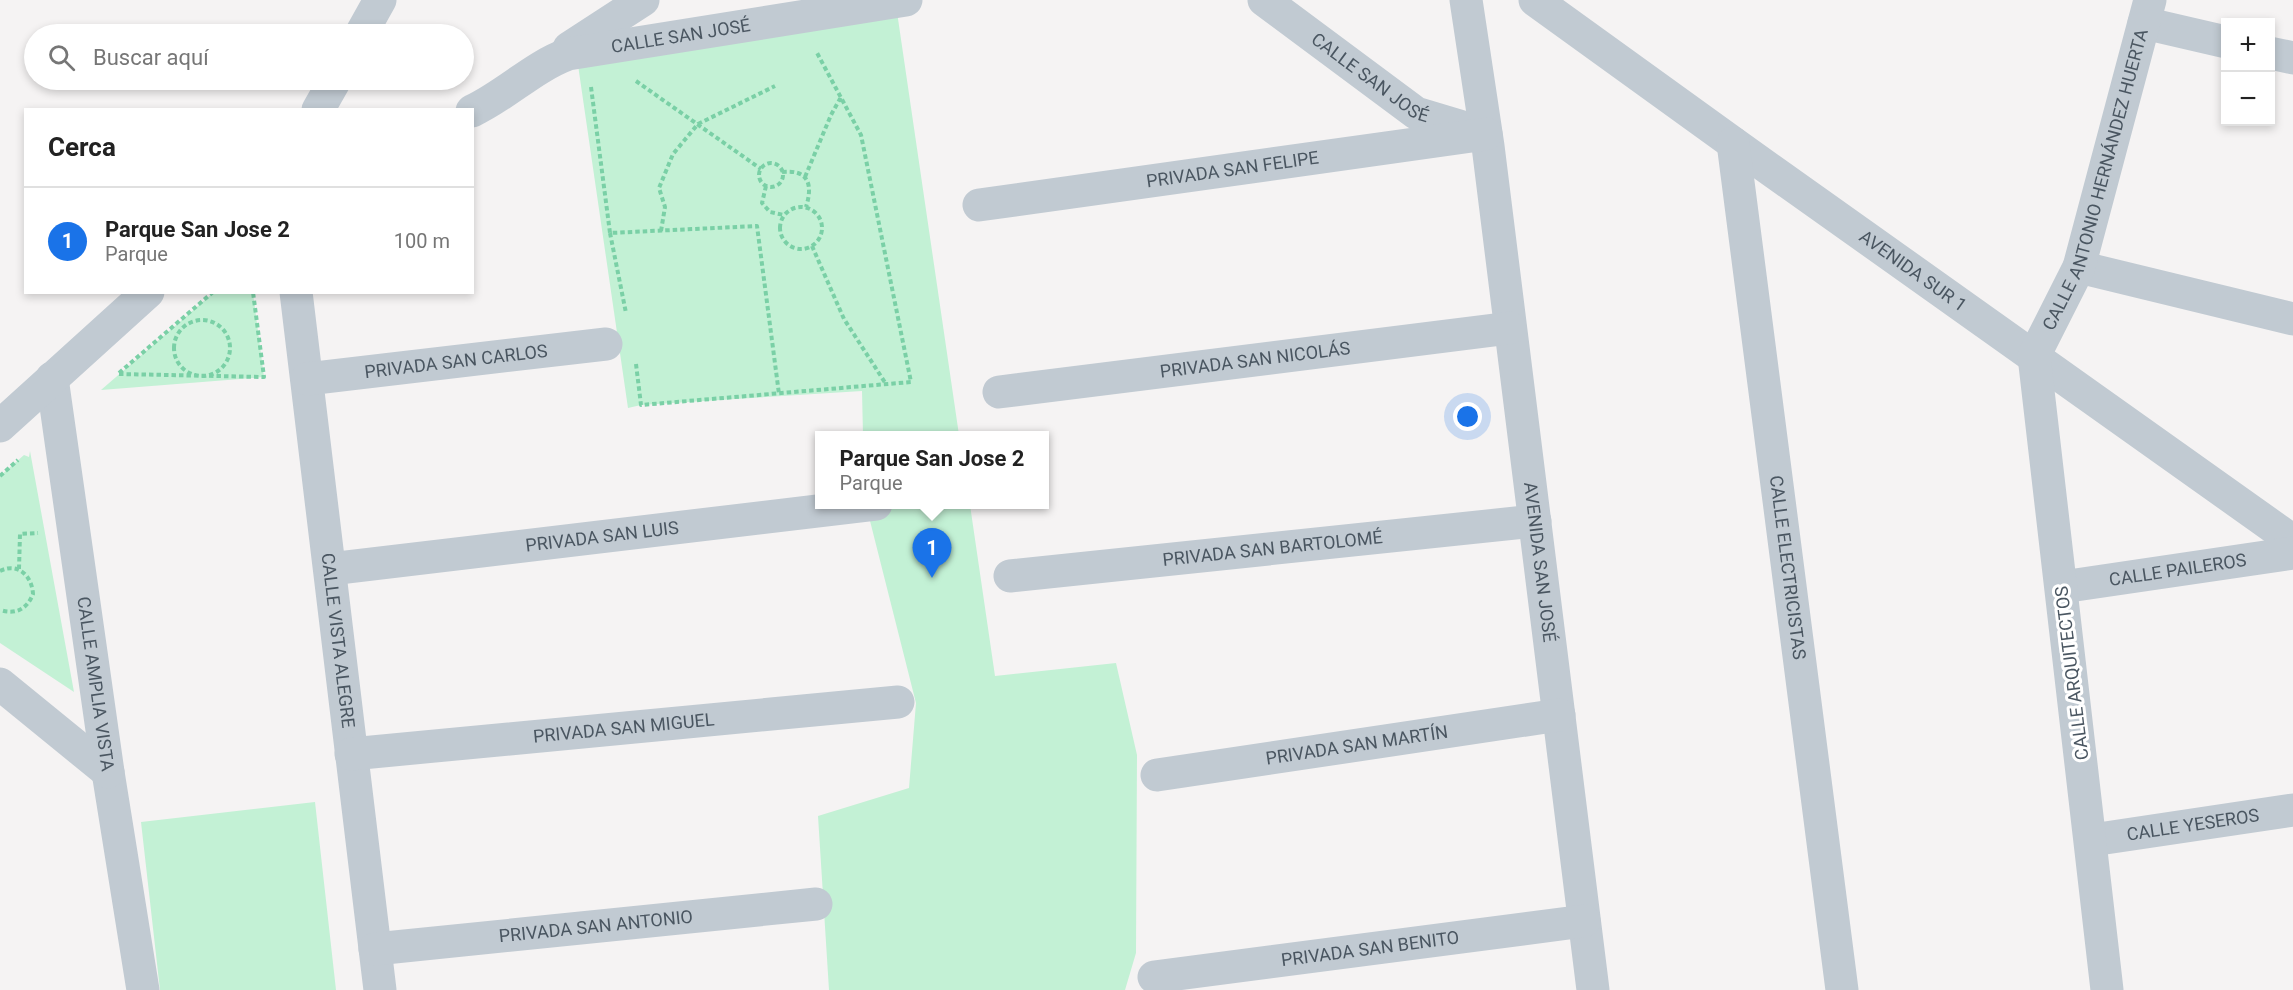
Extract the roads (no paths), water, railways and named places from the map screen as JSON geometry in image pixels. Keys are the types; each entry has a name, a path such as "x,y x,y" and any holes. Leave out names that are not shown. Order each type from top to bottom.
{"street":[{"path":"367,24 380,0"},
{"path":"552,60 643,0"},
{"name":"CALLE SAN JOSÉ","path":"474,110 552,60 568,54 906,0"},
{"name":"CALLE SAN JOSÉ","path":"1264,0 1416,113 1486,134"},
{"name":"AVENIDA SAN JOSÉ","path":"1466,0 1486,134 1593,990"},
{"name":"AVENIDA SUR 1","path":"1535,0 2293,541"},
{"path":"2147,12 2221,40"},
{"name":"CALLE ANTONIO HERNÁNDEZ HUERTA","path":"2034,356 2079,267 2147,12"},
{"path":"2275,54 2293,58"},
{"path":"319,108 329,90"},
{"name":"PRIVADA SAN FELIPE","path":"979,205 1486,134"},
{"name":"CALLE ELECTRICISTAS","path":"1733,143 1842,990"},
{"path":"2079,267 2293,319"},
{"path":"0,426 146,294"},
{"name":"CALLE VISTA ALEGRE","path":"296,294 380,990"},
{"name":"PRIVADA SAN NICOLÁS","path":"999,392 1510,328"},
{"name":"PRIVADA SAN CARLOS","path":"307,380 623,341"},
{"name":"CALLE ARQUITECTOS","path":"2034,356 2107,990"},
{"name":"CALLE AMPLIA VISTA","path":"41,388 108,772 140,986"},
{"name":"PRIVADA SAN LUIS","path":"330,568 833,509"},
{"name":"PRIVADA SAN BARTOLOMÉ","path":"1010,576 1534,521"},
{"name":"CALLE PAILEROS","path":"2062,587 2293,553"},
{"path":"0,684 108,772"},
{"name":"PRIVADA SAN MIGUEL","path":"351,754 898,702"},
{"name":"PRIVADA SAN MARTÍN","path":"1157,775 1559,715"},
{"name":"CALLE YESEROS","path":"2091,840 2293,810"},
{"name":"PRIVADA SAN ANTONIO","path":"375,950 816,904"},
{"name":"PRIVADA SAN BENITO","path":"1154,977 1584,921"}],"place":[{"name":"Parque San Jose 2","path":"932,578"}]}
